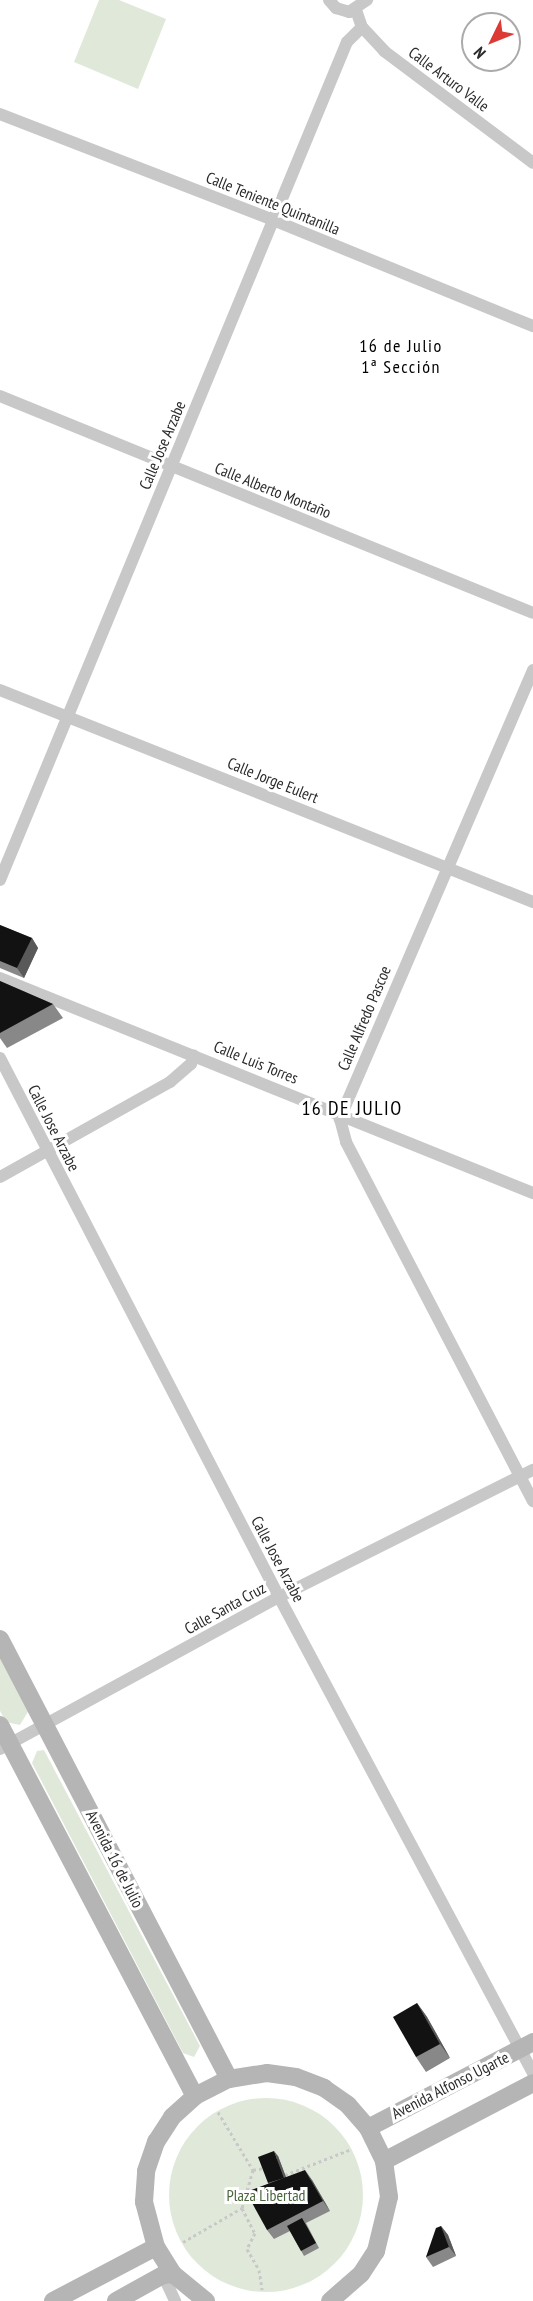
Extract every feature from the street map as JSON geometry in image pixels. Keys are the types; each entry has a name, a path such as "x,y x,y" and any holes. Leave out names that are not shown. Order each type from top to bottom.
{"main road":[{"name":"Avenida 16 de Julio","path":"0,1639 229,2079"},
{"path":"0,1725 5,1746 195,2096"},
{"name":"Avenida Alfonso Ugarte","path":"368,2128 526,2046"},
{"path":"206,2301 168,2275 156,2247 144,2202 146,2171 156,2142 172,2117 195,2096 229,2079 267,2073 296,2077 324,2088 348,2105 368,2128 384,2161 389,2197 386,2225 371,2259 338,2299"},
{"path":"384,2161 533,2083"},
{"path":"53,2301 156,2247"},
{"path":"116,2301 168,2275"}],"street":[{"path":"329,0 342,11 356,10 367,0"},
{"name":"Calle Arturo Valle","path":"356,10 362,27 384,51 533,163"},
{"name":"Calle Jose Arzabe","path":"0,880 348,42 362,27"},
{"name":"Calle Teniente Quintanilla","path":"0,114 273,220 533,326"},
{"name":"Calle Alberto Montaño","path":"0,396 533,614"},
{"name":"Calle Alfredo Pascoe","path":"341,1113 533,670"},
{"name":"Calle Jorge Eulert","path":"0,690 533,902"},
{"name":"Calle Luis Torres","path":"0,978 533,1192"},
{"path":"0,1177 170,1082 190,1064 194,1055"},
{"name":"Calle Jose Arzabe","path":"0,1058 279,1597 526,2046 533,2073"},
{"path":"341,1113 346,1142 533,1501"},
{"name":"Calle Santa Cruz","path":"5,1746 279,1597 533,1470"},
{"path":"168,2275 175,2301"}],"path":[{"path":"218,2112 253,2170 242,2208 255,2233 246,2249 259,2270 262,2290"},
{"path":"285,2175 349,2150"},
{"path":"253,2170 264,2168"},
{"path":"183,2242 242,2208"}],"green space":[{"path":"99,0 119,0 166,19 138,89 74,62"},
{"path":"0,1655 29,1710 20,1725 6,1722 0,1711"},
{"path":"44,1750 200,2046 194,2057 183,2053 32,1763 37,1751"},
{"name":"Plaza Libertad","path":"266,2098 285,2100 312,2110 327,2120 341,2134 355,2158 361,2176 363,2195 361,2214 351,2241 341,2256 327,2270 303,2284 285,2290 266,2292 247,2290 220,2280 205,2270 191,2256 177,2232 171,2214 169,2195 171,2176 181,2149 191,2134 205,2120 229,2106 247,2100"}],"building":[{"path":"0,925 32,938 17,968 0,961"},
{"path":"0,981 53,1004 0,1033"},
{"path":"417,2003 440,2044 416,2057 393,2017"},
{"path":"274,2151 284,2178 268,2183 258,2157"},
{"path":"305,2170 323,2201 267,2230 246,2192"},
{"path":"302,2218 316,2243 301,2251 287,2226"},
{"path":"441,2226 449,2247 426,2257 436,2228"}],"district":[{"name":"16 de Julio 1ª Sección","path":"401,357"},
{"name":"16 DE JULIO","path":"352,1108"}]}
